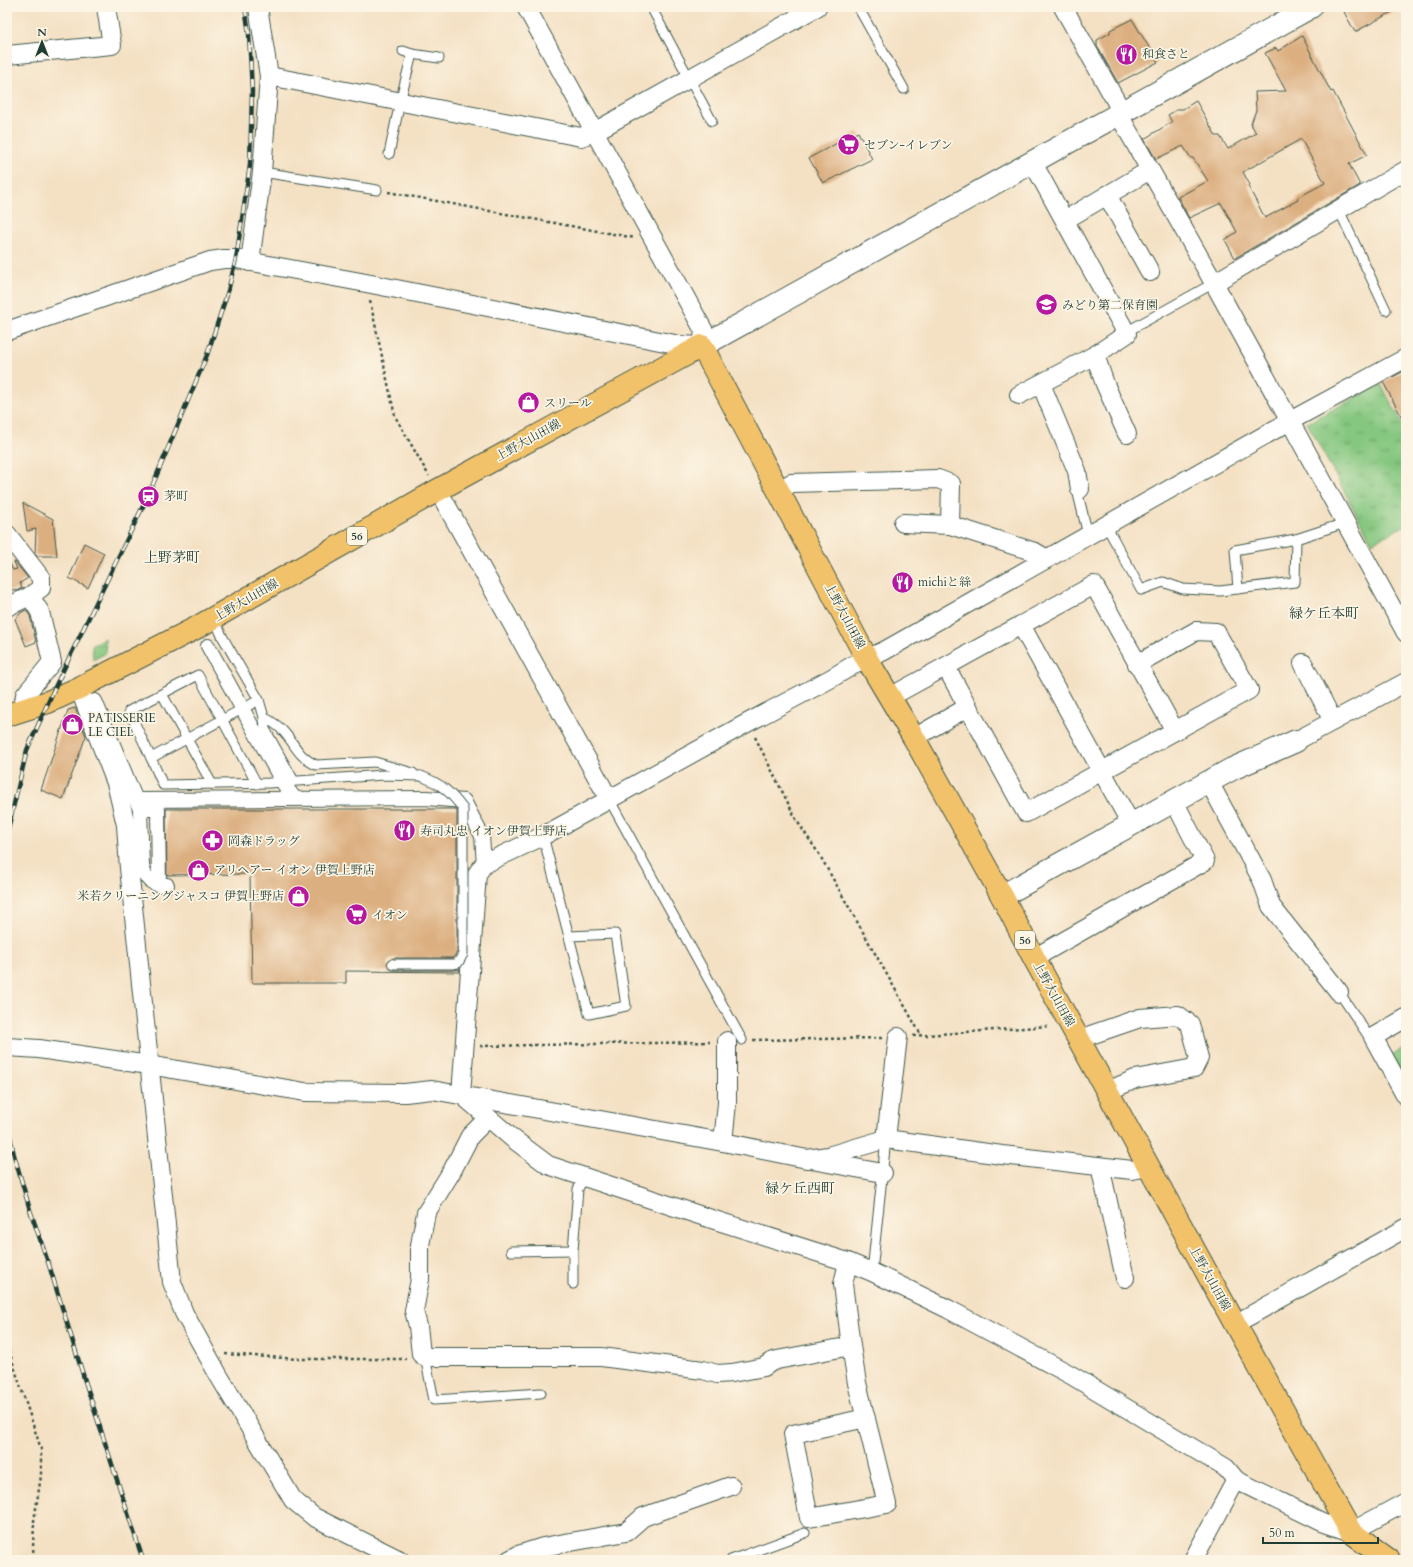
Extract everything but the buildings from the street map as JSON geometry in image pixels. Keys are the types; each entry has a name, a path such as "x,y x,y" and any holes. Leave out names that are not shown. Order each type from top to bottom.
{"main road":[{"name":"上野大山田線","path":"16,712 87,694 214,618 438,490 702,346 867,658 914,738 1002,896 1034,958 1234,1324 1351,1532 1389,1560"}],"street":[{"path":"7,55 112,45 106,7"},
{"path":"250,262 262,172 269,76 258,7"},
{"path":"526,7 704,331 702,346"},
{"path":"1063,7 1116,103 1119,115 1214,283 1406,633"},
{"path":"7,331 210,261 224,258 366,283 680,345 702,346 1311,7"},
{"path":"269,76 581,137 594,132 812,8"},
{"path":"1020,395 1095,355 1127,334 1033,163"},
{"path":"1064,220 1150,170"},
{"path":"1214,283 1406,170"},
{"path":"1107,195 1150,272"},
{"path":"1095,355 1105,384 1127,434"},
{"path":"461,1095 477,874 484,864 543,836 747,723 867,658 884,651 1088,535 1406,358"},
{"path":"1041,384 1077,471 1080,489"},
{"path":"780,491 791,483 938,479 951,484 950,525"},
{"path":"438,490 609,799"},
{"path":"903,524 950,525 1035,552 1047,559"},
{"path":"7,534 41,578 41,588 30,596 7,607"},
{"path":"890,698 1094,585 1175,731"},
{"path":"16,712 24,702 25,695 52,662 40,612 30,596"},
{"path":"1021,626 1131,824"},
{"path":"946,667 1026,813 1249,690 1216,632 1196,631 1138,664"},
{"path":"208,646 237,712 282,782 295,799"},
{"path":"1304,663 1333,721"},
{"path":"1002,896 1232,769 1296,741 1406,682"},
{"path":"87,694 138,804 143,873 151,882 163,884 161,834 158,809 138,804"},
{"path":"87,694 116,783 126,825 129,868 172,1282 184,1313 206,1353 293,1500 314,1517 400,1560"},
{"path":"914,738 968,707"},
{"path":"1209,782 1262,880 1271,906 1339,992"},
{"path":"138,804 295,799 426,798 464,801 482,836 484,864"},
{"path":"1034,958 1205,861 1174,801"},
{"path":"1079,1039 1140,1018 1178,1015 1190,1024 1199,1058 1194,1068 1135,1079 1108,1091"},
{"path":"1406,1018 1373,1037 1406,1097"},
{"path":"886,1140 898,1038"},
{"path":"723,1142 734,1041"},
{"path":"7,1047 39,1049 149,1065 304,1092 404,1093 432,1090 723,1142 883,1173"},
{"path":"461,1095 512,1138 548,1165 848,1262 948,1309 1072,1376 1226,1468 1236,1480 1322,1522 1351,1532 1406,1502"},
{"path":"488,1118 470,1136 452,1171 426,1213 420,1245 420,1279 414,1311 418,1326 421,1354 425,1357 601,1357 703,1370 717,1374 732,1373 764,1367 777,1360 850,1346"},
{"path":"807,1159 828,1156 886,1140 1132,1170 1149,1167"},
{"path":"1105,1167 1102,1175 1125,1278"},
{"path":"1234,1324 1406,1228"},
{"path":"848,1262 843,1284 850,1346 887,1504 810,1518 793,1434 866,1418"},
{"path":"1194,1560 1236,1480"},
{"path":"509,1560 518,1555 543,1547 626,1532 643,1517 731,1486"}],"lane":[{"path":"651,7 712,121"},
{"path":"858,7 904,89"},
{"path":"403,51 412,54 439,58"},
{"path":"389,154 412,54"},
{"path":"262,172 378,190"},
{"path":"1339,210 1386,310"},
{"path":"1126,332 1214,283"},
{"path":"1080,489 1078,494 1088,535"},
{"path":"1238,589 1235,550 1296,539 1345,523"},
{"path":"1106,525 1142,590 1163,582 1183,589 1220,591 1295,582 1296,539"},
{"path":"214,618 222,636 259,700 264,717 265,730 282,782"},
{"path":"256,784 198,675 129,711 163,785 256,784 384,775 421,776"},
{"path":"162,694 212,784"},
{"path":"151,758 259,700"},
{"path":"264,717 282,730 297,751 308,761 316,765 374,762 399,768 438,783 453,795 463,809 463,954 458,963 449,965 393,964"},
{"path":"609,799 734,1041"},
{"path":"543,836 588,1014 626,1006 615,934 569,936"},
{"path":"1339,992 1367,1034 1373,1037"},
{"path":"872,1272 886,1140"},
{"path":"573,1284 573,1250 578,1189 584,1177"},
{"path":"511,1251 573,1250"},
{"path":"425,1357 434,1400 540,1393"},
{"path":"731,1560 805,1533"}],"path":[{"path":"378,190 654,241"},
{"path":"366,283 395,416 438,490"},
{"path":"747,723 797,821 819,854 921,1035"},
{"path":"465,1046 898,1038 1054,1025 1068,1019"},
{"path":"7,1345 41,1449 41,1476 34,1528 33,1549 35,1560"},
{"path":"206,1353 299,1358 417,1359 425,1357"}],"green space":[{"path":"1381,384 1406,430 1406,525 1372,543 1307,423"},
{"path":"105,638 106,653 93,660 92,645"},
{"path":"1406,1048 1406,1084 1391,1056"}],"railway":[{"path":"7,833 27,750 56,685 148,496 207,355 228,291 236,259 250,165 252,91 249,34 245,7"},
{"path":"7,1123 14,1155 30,1210 143,1560"}],"place":[{"name":"和食さと","path":"1127,54"},
{"name":"セブン-イレブン","path":"849,145"},
{"name":"みどり第二保育園","path":"1047,305"},
{"name":"スリール","path":"528,403"},
{"name":"茅町","path":"148,496"},
{"name":"michiと絲","path":"902,582"},
{"name":"PATISSERIE LE CIEL","path":"73,725"},
{"name":"寿司丸忠 イオン伊賀上野店","path":"404,831"},
{"name":"岡森ドラッグ","path":"213,841"},
{"name":"アリヘアー イオン 伊賀上野店","path":"199,870"},
{"name":"米若クリーニングジャスコ 伊賀上野店","path":"299,896"},
{"name":"イオン","path":"357,915"}],"district":[{"name":"上野茅町","path":"172,557"},
{"name":"緑ケ丘本町","path":"1324,613"},
{"name":"緑ケ丘西町","path":"800,1188"}]}
